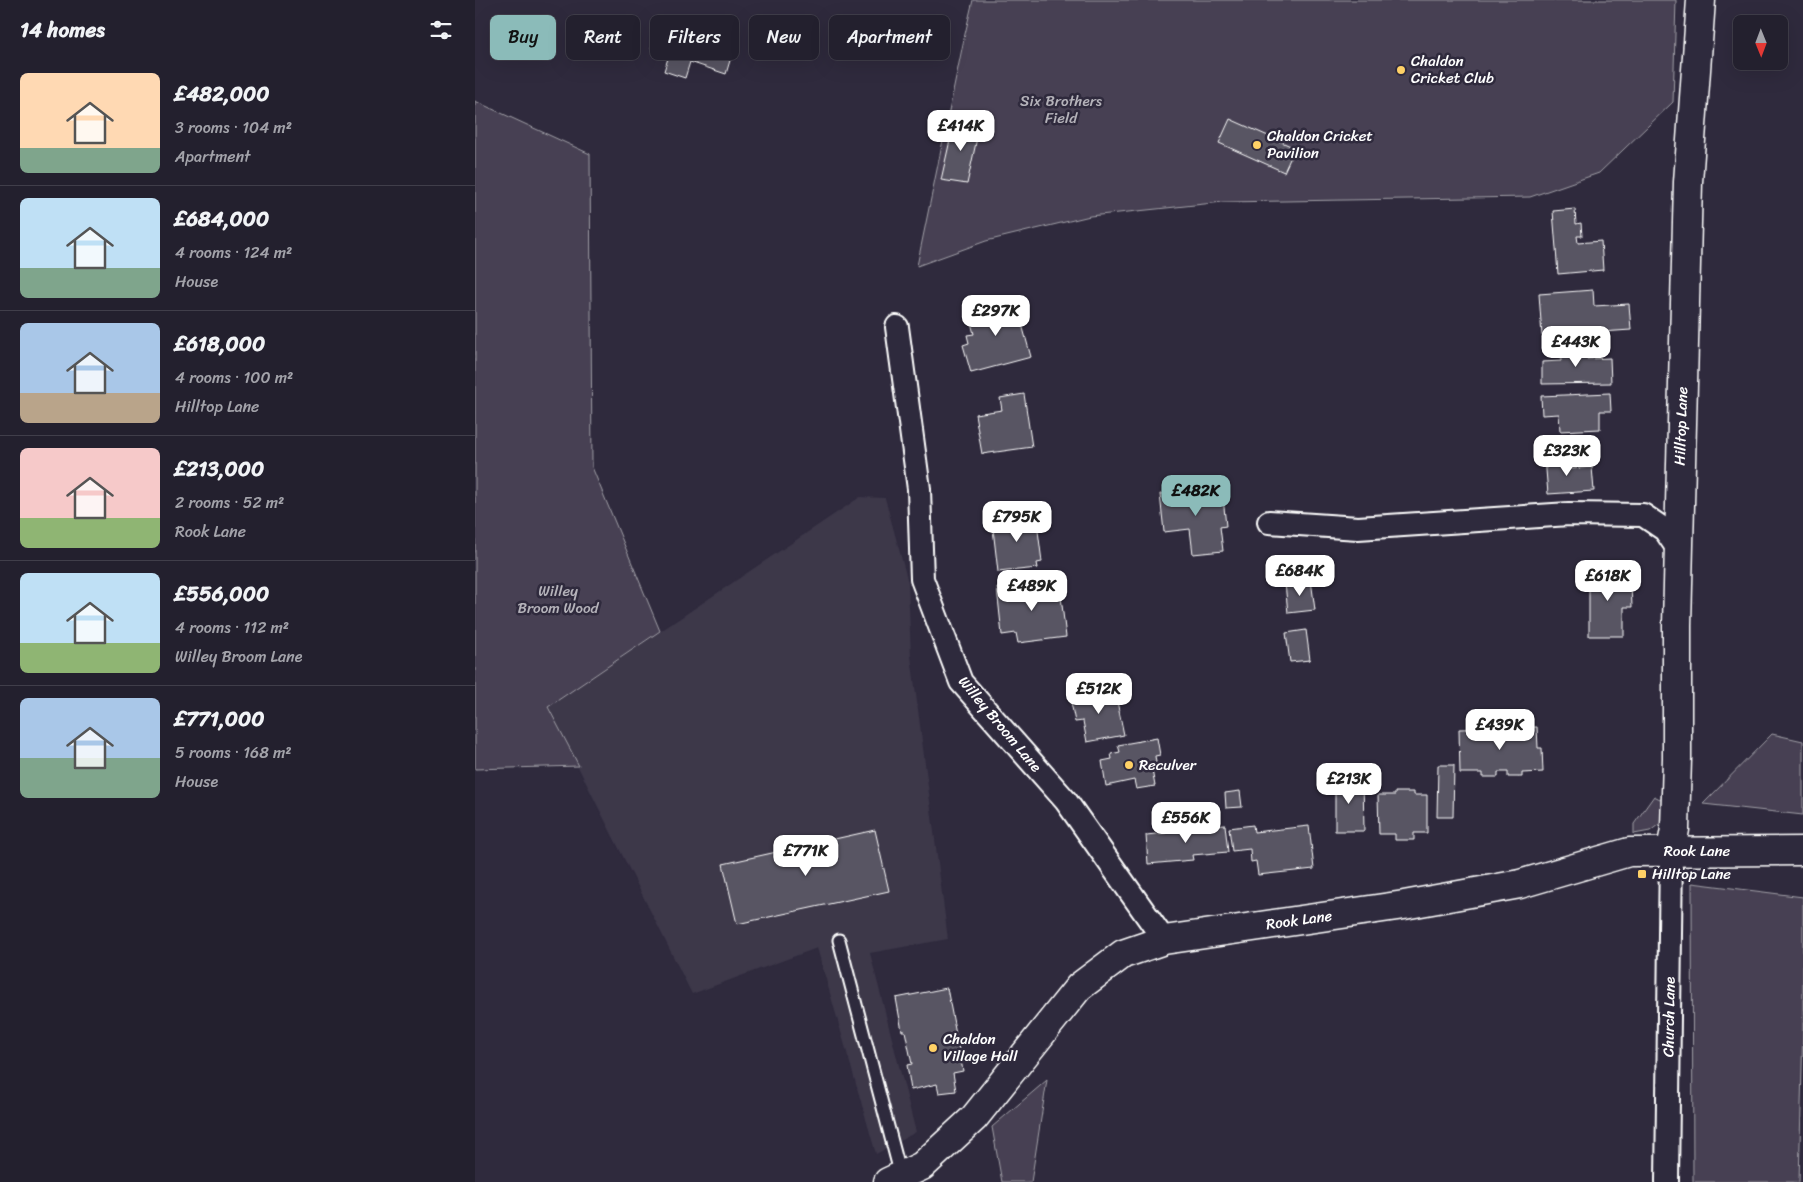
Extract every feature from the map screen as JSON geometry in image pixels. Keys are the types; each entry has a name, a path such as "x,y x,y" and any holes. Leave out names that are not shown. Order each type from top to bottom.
{"main road":[{"name":"Hilltop Lane","path":"1671,851 1675,829 1677,758 1678,549 1688,182 1701,0"},
{"name":"Rook Lane","path":"895,1179 922,1166 975,1118 1079,987 1123,954 1164,940 1404,905 1520,884 1629,852 1803,851"}],"street":[{"name":"Willey Broom Lane","path":"897,327 919,489 922,579 961,682 1066,801 1164,940"},
{"path":"1269,522 1358,528 1569,514 1643,515 1665,530 1678,549"},
{"name":"Church Lane","path":"1667,1182 1671,851"}],"lane":[{"path":"839,940 895,1179"}],"shaded area":[{"path":"860,497 885,498 908,582 911,656 948,939 870,953 916,1132 876,1154 817,948 692,994 548,707"}],"green space":[{"name":"Six Brothers Field","path":"973,0 1676,0 1673,102 1599,173 1530,197 1223,202 1090,216 986,241 917,266"},
{"name":"Willey Broom Wood","path":"475,101 590,154 592,467 660,631 548,707 579,766 475,769"},
{"path":"1772,734 1803,741 1803,815 1703,804"},
{"path":"1654,796 1662,800 1662,822 1650,831 1634,834 1634,824"},
{"path":"1692,883 1803,897 1803,1028 1799,1182 1693,1182"},
{"path":"1047,1080 1031,1182 1002,1182 992,1127"}],"building":[{"path":"667,60 730,60 726,74 690,62 685,78 664,71"},
{"path":"955,118 980,124 967,184 941,180"},
{"name":"Chaldon Cricket Pavilion","path":"1230,119 1295,148 1284,172 1219,143"},
{"path":"1575,209 1576,224 1581,223 1582,236 1577,236 1578,243 1601,241 1603,270 1558,274 1553,211"},
{"path":"1593,290 1594,306 1629,304 1631,330 1542,336 1539,294"},
{"path":"1011,299 1014,311 1018,310 1031,357 971,373 963,345 969,343 967,335 974,334 968,311"},
{"path":"1560,347 1587,347 1587,359 1610,358 1611,383 1542,384 1542,362 1561,361"},
{"path":"1610,393 1611,411 1600,411 1600,429 1560,431 1559,414 1542,415 1541,396"},
{"path":"1024,394 1032,447 982,454 975,414 1002,410 1000,398"},
{"path":"1570,457 1571,469 1592,467 1594,491 1548,494 1545,458"},
{"path":"1222,488 1226,526 1220,527 1223,551 1193,554 1190,529 1164,532 1160,494"},
{"path":"1036,515 1042,562 1037,563 1038,568 998,572 992,520"},
{"path":"1589,568 1623,568 1623,583 1631,583 1632,607 1624,607 1624,636 1589,636"},
{"path":"1311,580 1315,610 1288,613 1285,583"},
{"path":"1059,581 1066,637 1018,643 1016,633 1002,635 997,588"},
{"path":"1306,630 1310,660 1290,662 1286,633"},
{"path":"1114,687 1124,735 1087,742 1083,721 1075,722 1071,702 1094,698 1092,691"},
{"path":"1537,727 1538,748 1542,748 1543,772 1522,773 1522,777 1508,777 1508,772 1498,772 1498,777 1483,777 1483,773 1460,773 1459,729"},
{"name":"Reculver","path":"1157,738 1160,755 1155,756 1157,769 1152,770 1155,786 1136,789 1134,780 1106,786 1102,761 1112,759 1111,754 1120,752 1118,745"},
{"path":"1438,765 1454,765 1453,817 1437,817"},
{"path":"1363,778 1364,831 1335,831 1335,779"},
{"path":"1240,791 1242,807 1226,808 1225,793"},
{"path":"1395,792 1414,792 1414,795 1427,795 1427,833 1414,833 1414,840 1395,840 1395,834 1379,834 1378,795 1395,795"},
{"path":"1225,825 1228,852 1192,855 1193,860 1148,864 1146,835 1166,833 1166,830"},
{"path":"1253,825 1254,832 1309,826 1314,869 1258,875 1256,861 1251,862 1250,849 1232,851 1229,828"},
{"path":"875,830 889,891 737,924 723,864"},
{"name":"Chaldon Village Hall","path":"947,988 963,1071 953,1073 956,1091 939,1093 937,1084 911,1090 907,1065 912,1064 905,1031 902,1031 896,998"}],"place":[{"name":"Chaldon Cricket Club","path":"1401,70"},
{"name":"Chaldon Cricket Pavilion","path":"1257,145"},
{"name":"Reculver","path":"1129,765"},
{"name":"Hilltop Lane","path":"1642,874"},
{"name":"Chaldon Village Hall","path":"933,1048"}]}
